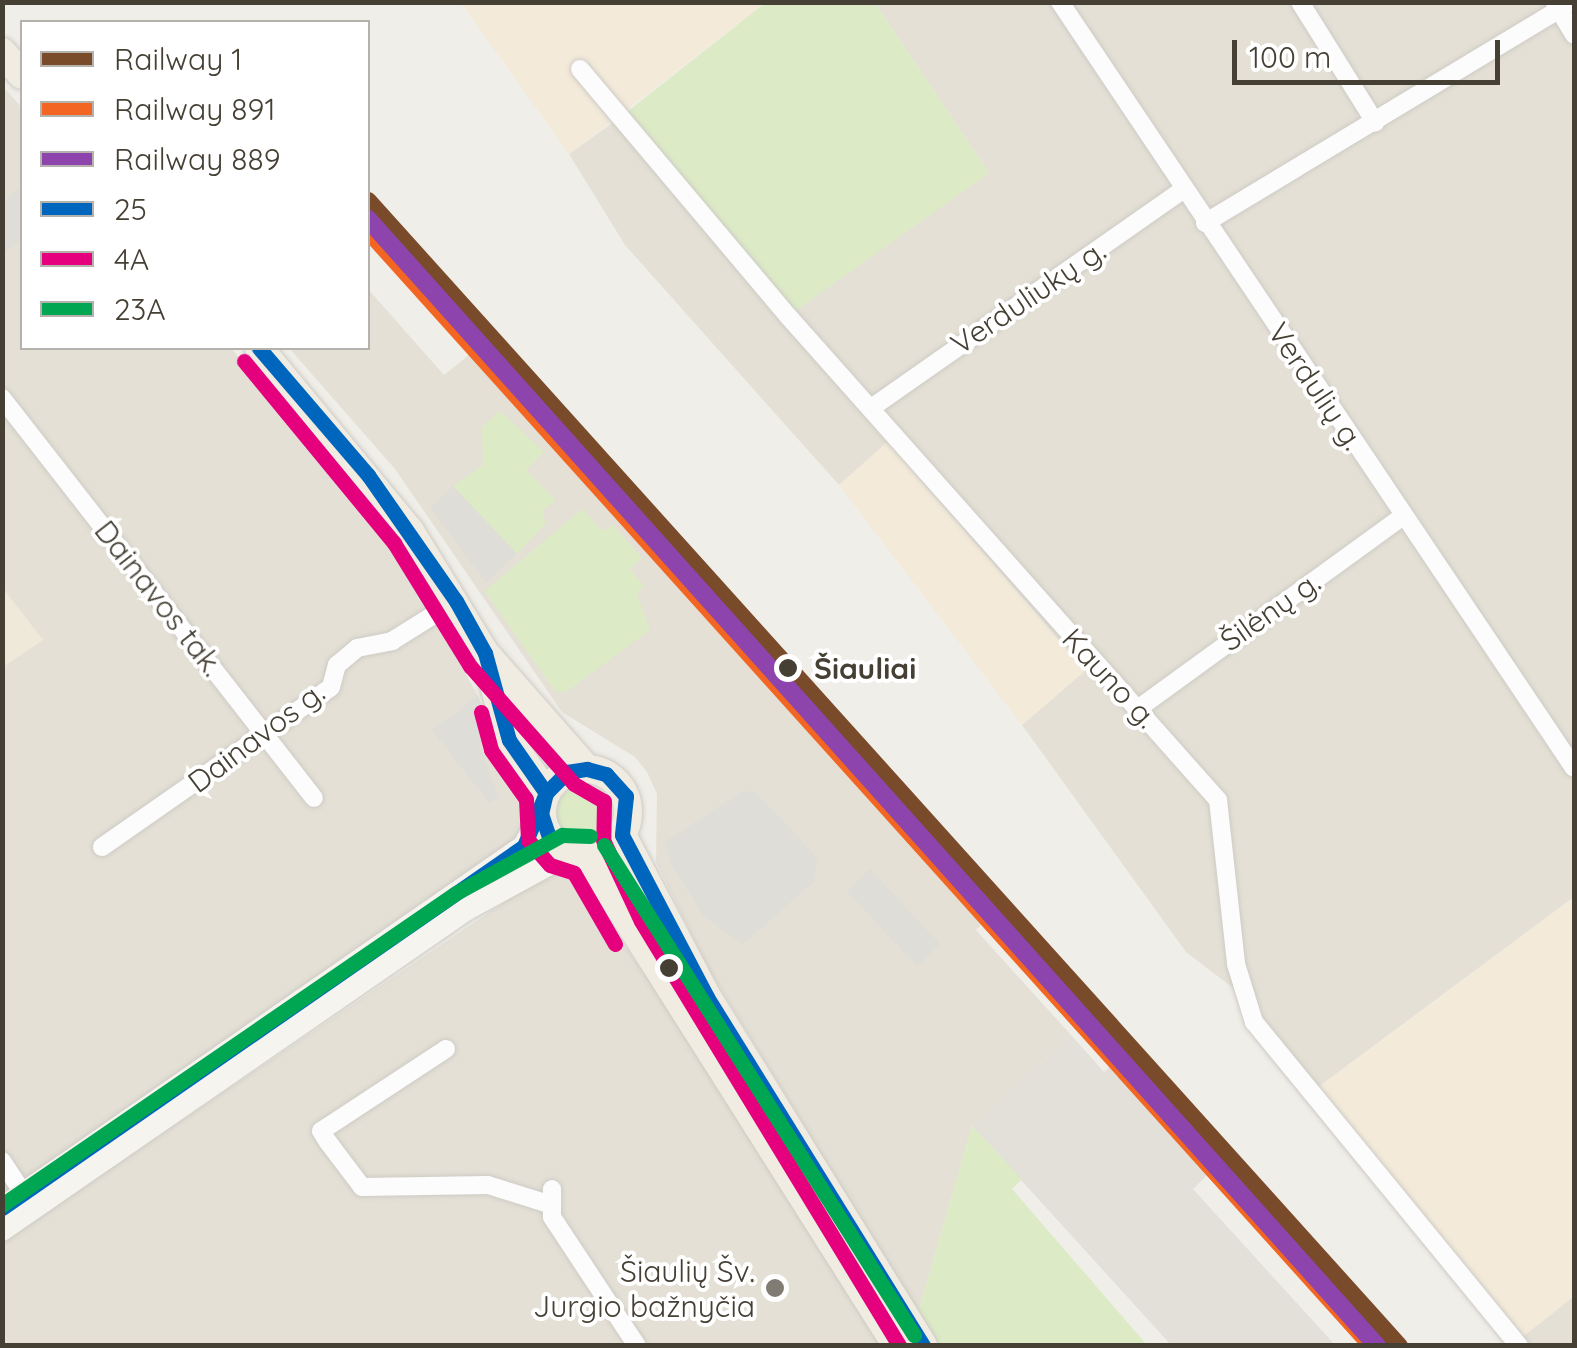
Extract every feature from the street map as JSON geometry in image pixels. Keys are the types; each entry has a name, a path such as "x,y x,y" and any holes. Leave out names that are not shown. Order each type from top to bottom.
{"main road":[{"path":"2,52 20,73"},
{"path":"261,350 368,475 456,601 485,653 587,769"},
{"path":"485,653 509,740 543,803 549,838 579,854 897,1346"},
{"path":"2,1230 30,1203 524,846 543,803 567,772 587,769 606,774 626,796 622,835 707,996 923,1346"},
{"path":"2,1208 30,1203 467,909 579,854 607,850 622,835"}],"street":[{"name":"Verdulių g.","path":"1060,2 1574,768"},
{"path":"1300,2 1374,122"},
{"path":"1205,223 1562,5 1574,35"},
{"name":"Kauno g.","path":"580,69 788,316 874,406 1218,800 1236,964 1254,1022 1519,1346"},
{"name":"Verduliukų g.","path":"874,406 1183,190"},
{"name":"Dainavos tak.","path":"2,398 314,798"},
{"name":"Šilėnų g.","path":"1138,708 1403,516"},
{"name":"Dainavos g.","path":"102,847 332,686 337,665 357,648 392,642 456,601"},
{"path":"446,1048 321,1131 328,1142 362,1186 488,1184 552,1197 552,1217 637,1346"},
{"path":"2,1161 30,1203"}],"shaded area":[{"path":"461,3 765,3 569,154"},
{"path":"875,3 1574,3 1574,897 1309,1094 1241,994 1186,952 1022,725 1085,670 888,443 839,485 625,245 569,154 618,119 989,173"},
{"path":"2,85 20,106 20,350 233,350 389,536 478,696 527,817 512,843 2,1198"},
{"path":"20,188 20,240 3,255 3,202"},
{"path":"370,291 444,375 474,351 890,808 985,921 976,930 1071,1035 972,1126 918,1313 708,968 656,862 657,794 647,772 635,757 562,712 395,469 291,350 370,350"},
{"path":"887,442 1085,671 1022,725 839,485"},
{"path":"453,486 517,554 486,583 430,507"},
{"path":"2,587 43,640 3,667 2,667"},
{"path":"478,696 492,734 479,744 499,797 490,804 432,730"},
{"path":"742,791 755,792 817,857 815,881 742,945 703,915 671,865 665,842"},
{"path":"870,869 940,944 917,966 847,891"},
{"path":"552,870 579,883 722,1081 883,1346 3,1346 3,1241"},
{"path":"1574,897 1574,1296 1516,1342 1309,1094"},
{"path":"1071,1035 1104,1072 1111,1066 1208,1174 1193,1189 1335,1345 1171,1345 972,1126"},
{"path":"1574,1296 1574,1345 1516,1342"}],"green space":[{"path":"765,3 875,3 989,173 788,316 618,119"},
{"path":"500,411 544,452 526,470 556,500 542,511 546,523 517,554 453,486 483,465 482,427"},
{"path":"582,509 603,531 613,525 642,558 630,569 644,586 637,595 650,630 566,692 555,691 485,591"},
{"path":"583,786 602,794 610,813 602,832 583,840 564,832 556,813 564,794"},
{"path":"972,1126 1022,1179 1012,1189 1147,1345 938,1345 918,1313"}],"rail line":[{"name":"1","path":"370,203 1399,1346"},
{"name":"889","path":"370,221 1377,1346"},
{"name":"891","path":"370,232 1372,1346"}],"transit line":[{"name":"25","path":"261,350 368,475 456,601 485,653 509,740 546,793"},
{"name":"4A","path":"244,361 394,543 470,666 574,784 604,801 603,840 641,921 899,1346"},
{"name":"4A","path":"481,712 491,750 526,799 528,840 550,865 574,873 615,944"},
{"name":"25","path":"549,837 541,814 546,793 567,772 587,769 606,774 626,796 622,835"},
{"name":"25","path":"2,1208 524,846 546,793"},
{"name":"23A","path":"2,1205 456,893 562,835 590,836"},
{"name":"25","path":"622,835 707,997 923,1346"},
{"name":"23A","path":"604,845 914,1335"}],"place":[{"name":"Šiauliai","path":"788,668"},
{"name":"Šiaulių Šv. Jurgio bažnyčia","path":"775,1288"}]}
